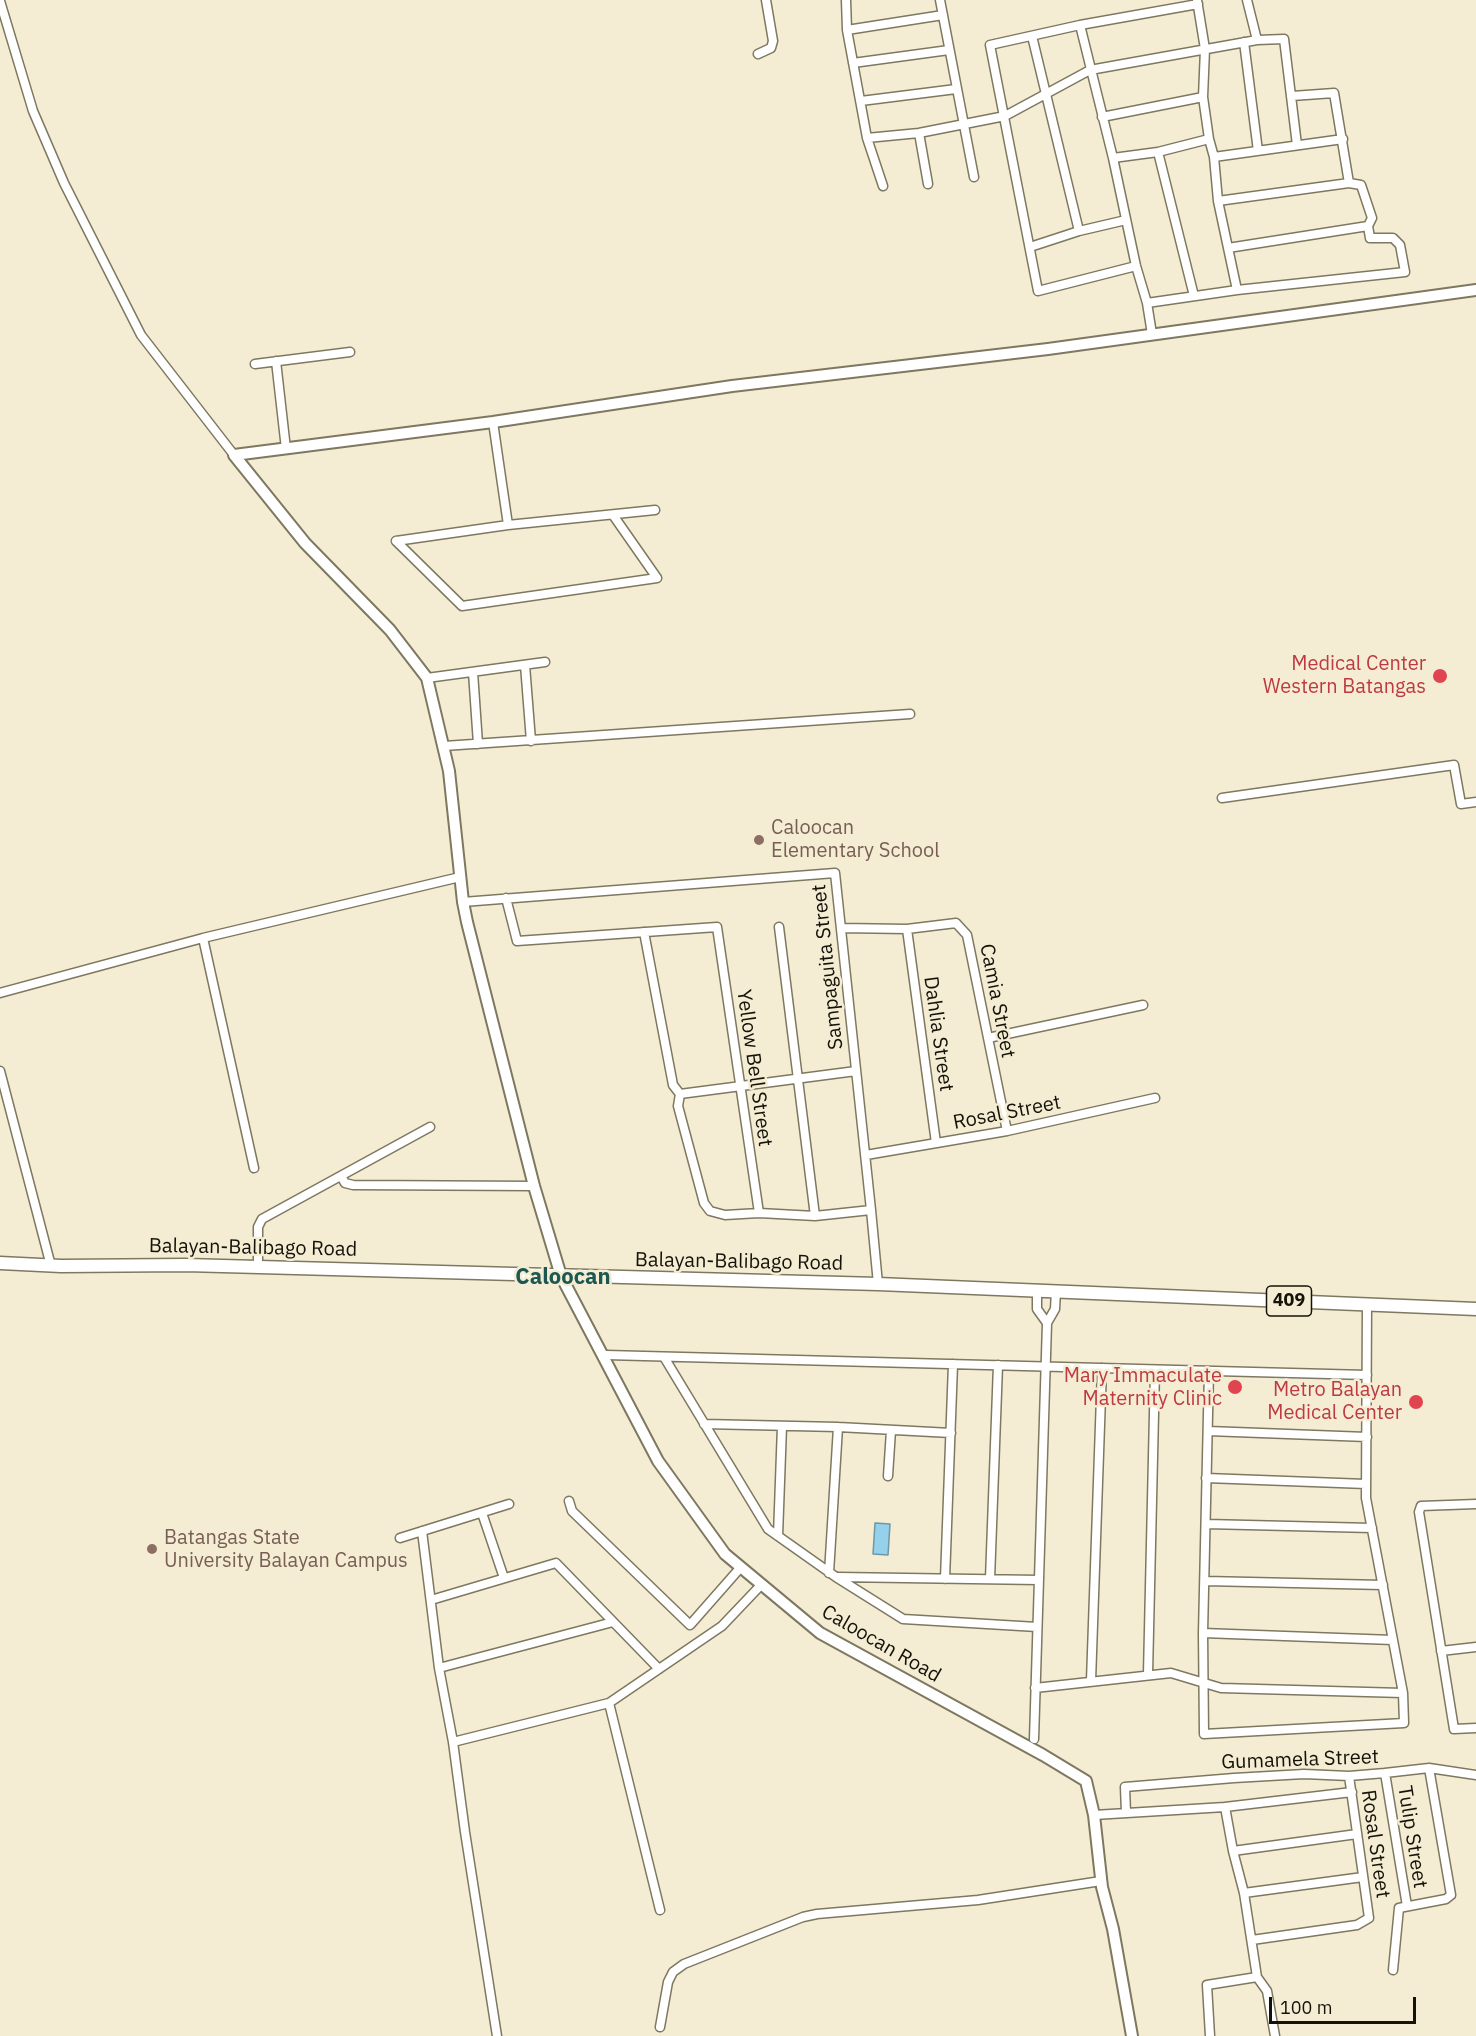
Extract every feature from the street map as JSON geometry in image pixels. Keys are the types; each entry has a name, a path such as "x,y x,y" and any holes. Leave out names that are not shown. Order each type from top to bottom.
{"main road":[{"name":"Balayan-Balibago Road","path":"0,1263 51,1266 186,1265 878,1284 1476,1309"}],"street":[{"path":"758,54 771,48 766,0"},
{"path":"846,0 847,30 867,138 883,186"},
{"path":"940,0 974,177"},
{"path":"1246,0 1257,40"},
{"path":"0,1 33,111 64,183 141,335 305,543 390,630 428,678 545,662"},
{"path":"1136,266 1038,291 990,45 1198,2 1205,49 1203,97 1214,158 1218,201 1238,290"},
{"path":"847,30 943,15"},
{"path":"1080,25 1113,158 1136,266 1147,303 1152,334"},
{"path":"1032,36 1079,231"},
{"path":"867,138 919,133 1005,116 1090,70 1244,42 1284,39 1297,145"},
{"path":"1244,42 1258,151"},
{"path":"853,63 949,50"},
{"path":"861,101 956,89"},
{"path":"1292,96 1334,93 1349,183"},
{"path":"1102,117 1203,97"},
{"path":"919,133 928,184"},
{"path":"1113,158 1158,152 1209,139"},
{"path":"1214,158 1343,140"},
{"path":"1158,152 1194,296"},
{"path":"1147,303 1238,290 1405,272 1400,245 1394,238 1370,238 1368,226 1372,218 1361,185 1349,183 1218,201"},
{"path":"1030,247 1079,231 1126,220"},
{"path":"1228,248 1368,226"},
{"path":"234,455 493,422 732,386 1048,350 1476,290"},
{"path":"255,364 350,352"},
{"path":"276,361 286,449"},
{"path":"493,422 508,525"},
{"path":"613,515 657,578 462,606 396,541 508,525 655,510"},
{"path":"525,666 531,741"},
{"path":"473,672 478,744"},
{"name":"Caloocan Road","path":"428,678 449,771 463,902 534,1186 561,1276 658,1461 724,1554 820,1634 1032,1749 1086,1781 1094,1815 1101,1881 1113,1929 1132,2036"},
{"path":"444,746 910,714"},
{"path":"1222,798 1454,765 1461,804 1476,802"},
{"name":"Sampaguita Street","path":"463,902 835,873 878,1284"},
{"path":"0,993 203,938 460,877"},
{"path":"506,898 517,941 644,932 673,1085 680,1094 678,1106 704,1203 710,1211 725,1215 759,1213 815,1216 872,1210"},
{"name":"Camia Street","path":"841,928 907,929 956,923 967,935 1007,1131"},
{"name":"Yellow Bell Street","path":"644,932 717,927 759,1213"},
{"path":"779,927 815,1216"},
{"name":"Dahlia Street","path":"907,929 936,1143"},
{"path":"203,938 254,1168"},
{"path":"988,1038 1143,1005"},
{"path":"0,1071 51,1266"},
{"path":"680,1094 856,1071"},
{"name":"Rosal Street","path":"866,1155 1007,1131 1155,1098"},
{"path":"258,1267 258,1227 262,1219 430,1127"},
{"path":"341,1176 345,1183 353,1185 534,1186"},
{"path":"1037,1290 1037,1309 1047,1323"},
{"path":"1034,1739 1047,1323 1055,1309 1056,1291"},
{"path":"1209,1371 1203,1634 1204,1734 1404,1723 1403,1693 1366,1498 1367,1305"},
{"path":"606,1355 1367,1375"},
{"path":"664,1357 768,1529 832,1575 903,1619 1037,1627"},
{"path":"945,1579 953,1364"},
{"path":"990,1579 998,1365"},
{"path":"1091,1681 1102,1368"},
{"path":"1148,1674 1155,1370"},
{"path":"704,1424 838,1427 951,1433"},
{"path":"778,1536 782,1426"},
{"path":"832,1575 838,1427"},
{"path":"888,1476 891,1430"},
{"path":"1208,1431 1367,1437"},
{"path":"1206,1479 1366,1485"},
{"path":"568,1501 572,1511 690,1625 741,1567"},
{"path":"400,1538 509,1504"},
{"path":"1476,1504 1422,1506 1419,1512 1454,1729 1476,1728"},
{"path":"482,1513 504,1578"},
{"path":"1206,1524 1372,1528"},
{"path":"422,1531 440,1668 497,2036"},
{"path":"431,1600 556,1563 658,1670"},
{"path":"832,1575 1039,1580"},
{"path":"1205,1581 1383,1585"},
{"path":"453,1742 609,1703 722,1626 761,1584"},
{"path":"440,1668 613,1622"},
{"path":"1203,1634 1393,1640"},
{"path":"1441,1651 1476,1647"},
{"path":"1035,1688 1171,1673 1221,1688 1403,1693"},
{"path":"609,1703 660,1910"},
{"path":"1392,1970 1399,1908 1446,1899 1451,1895 1429,1768"},
{"name":"Gumamela Street","path":"1126,1813 1125,1786 1257,1776 1304,1774 1349,1776 1429,1768 1476,1775"},
{"name":"Tulip Street","path":"1385,1773 1407,1906"},
{"name":"Rosal Street","path":"1252,1940 1357,1925 1369,1918 1349,1776"},
{"path":"1094,1815 1225,1807 1352,1792"},
{"path":"1225,1807 1244,1893 1257,1977 1267,1990 1275,2036"},
{"path":"1233,1851 1357,1834"},
{"path":"1244,1893 1363,1877"},
{"path":"660,2027 668,1982 673,1972 684,1964 803,1917 978,1900 1101,1881"},
{"path":"1210,2036 1207,1985 1257,1977"}],"water":[{"path":"875,1523 890,1524 888,1555 873,1554"}],"place":[{"name":"Medical Center Western Batangas","path":"1440,676"},
{"name":"Caloocan Elementary School","path":"759,840"},
{"name":"Mary Immaculate Maternity Clinic","path":"1235,1387"},
{"name":"Metro Balayan Medical Center","path":"1416,1402"},
{"name":"Batangas State University Balayan Campus","path":"152,1549"}],"district":[{"name":"Caloocan","path":"563,1278"}]}
